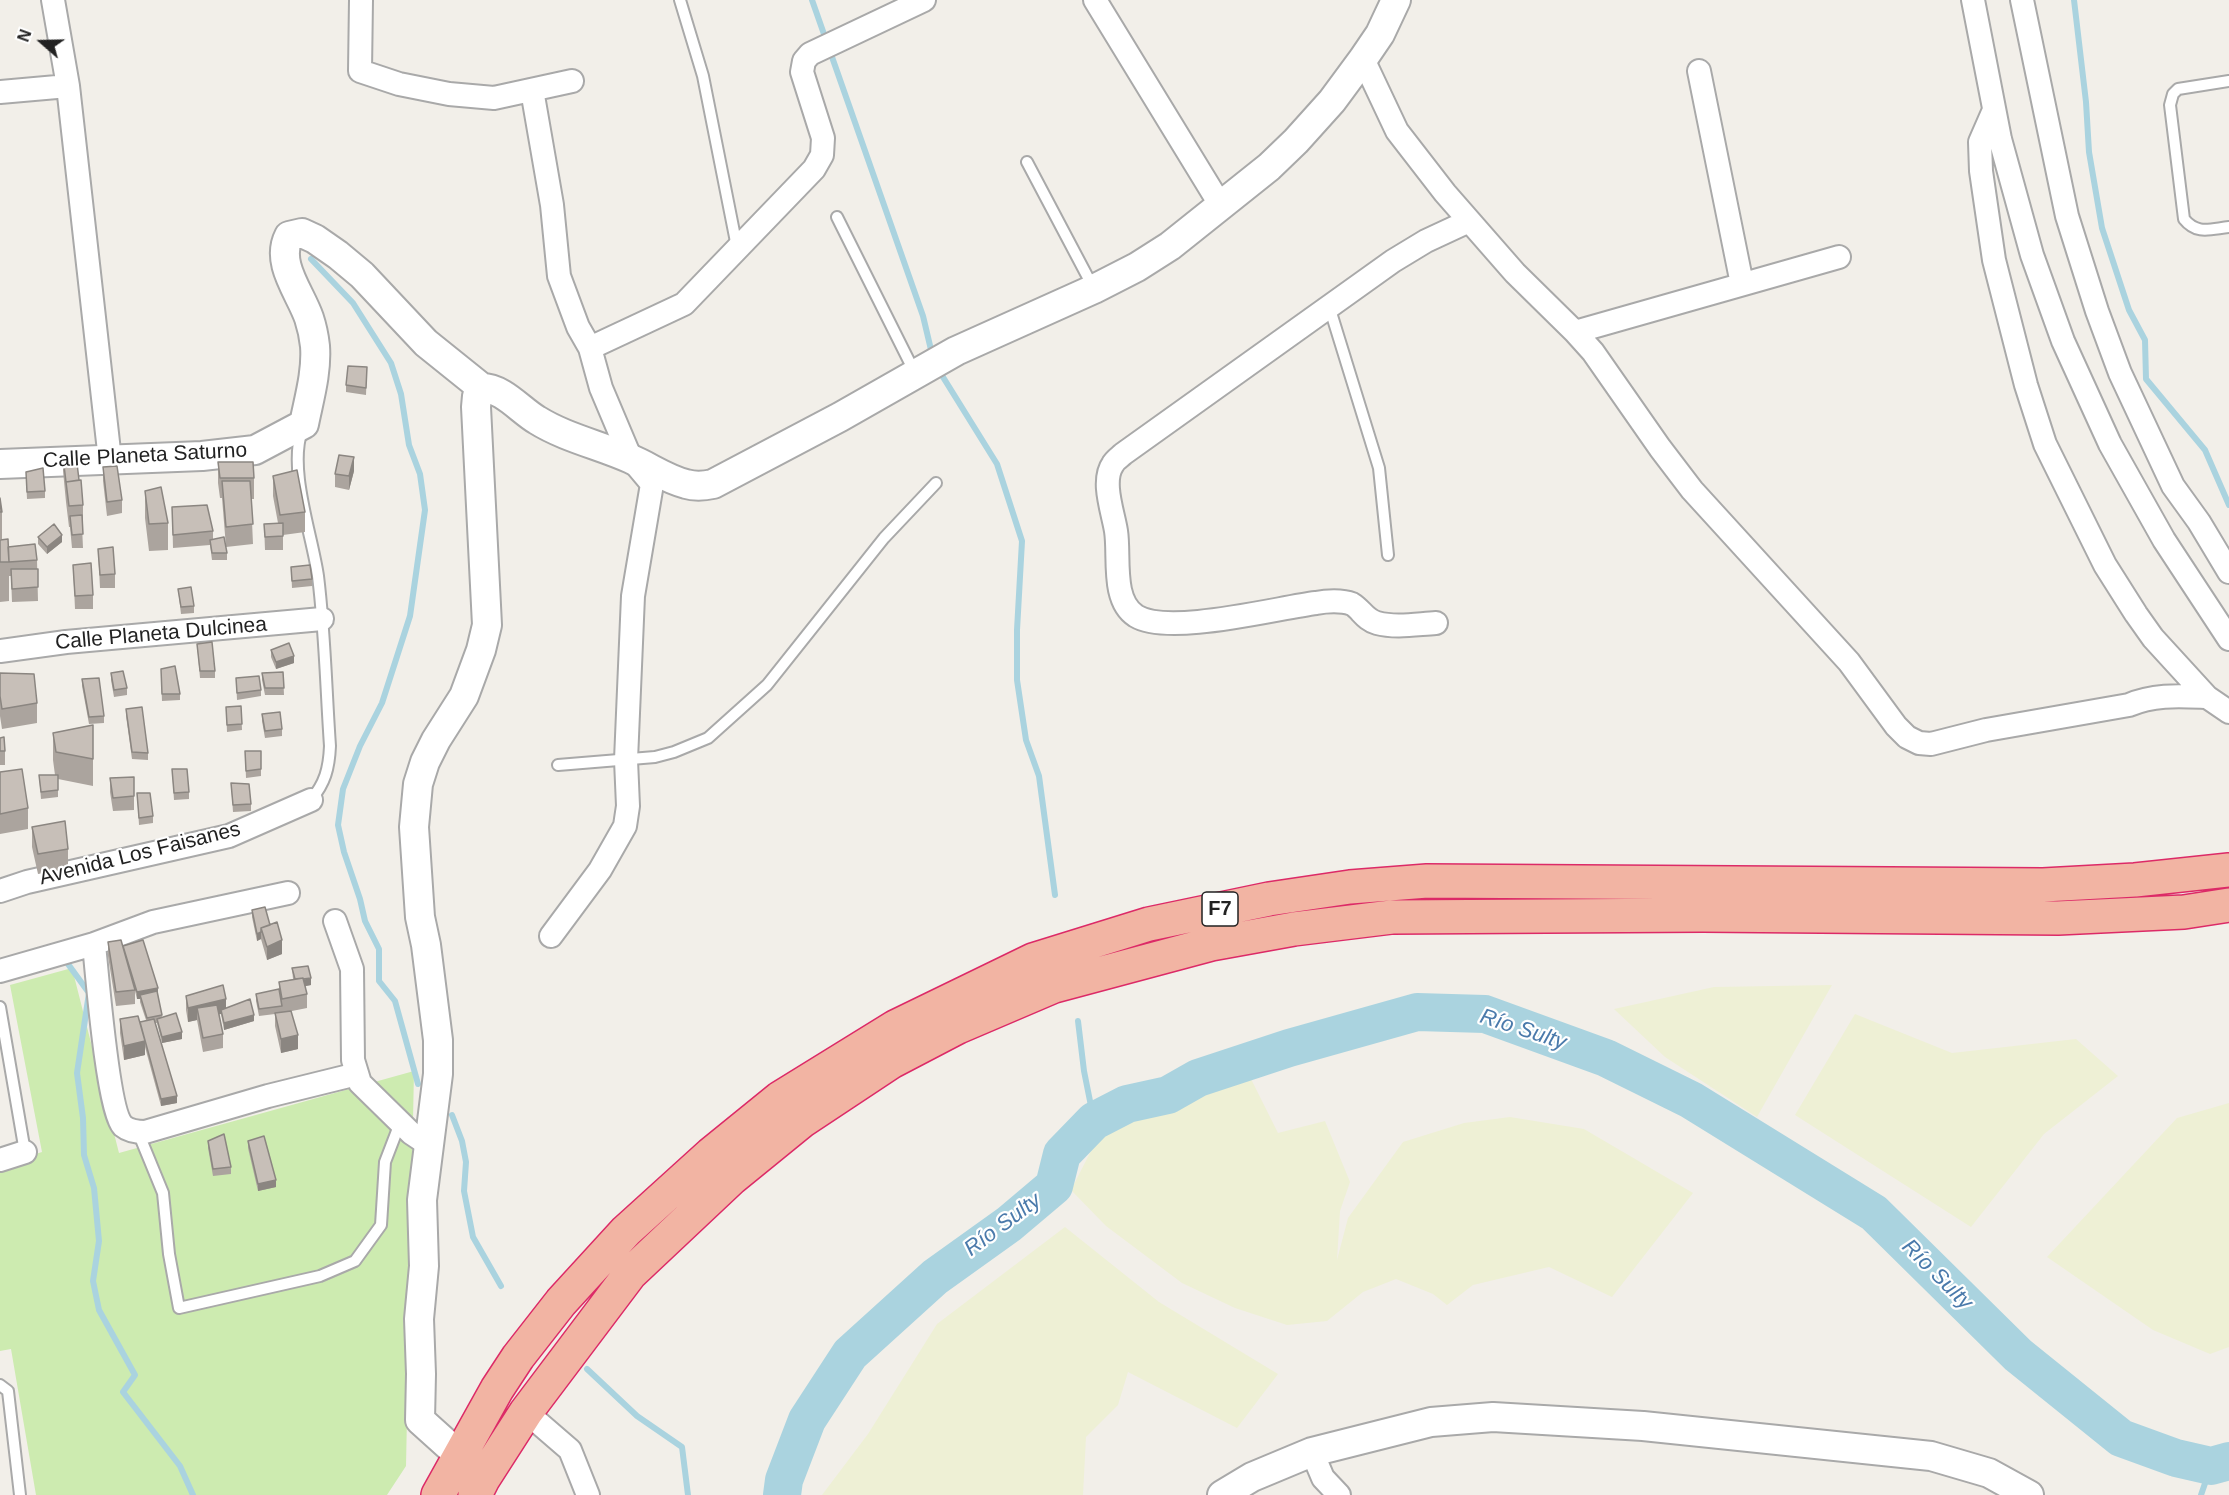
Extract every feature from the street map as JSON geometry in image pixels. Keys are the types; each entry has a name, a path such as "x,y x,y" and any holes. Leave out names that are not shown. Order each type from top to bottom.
{"highway":[{"name":"F7","path":"438,1495 512,1365 561,1302 626,1231 711,1154 780,1098 895,1027 1033,960 1149,924 1269,899 1350,887 1427,881 2043,885 2135,880 2229,870"},
{"name":"F7","path":"475,1495 526,1412 630,1274 750,1163 802,1121 891,1062 958,1028 1054,986 1211,944 1294,929 1392,917 1713,915 2058,918 2184,912 2229,905"}],"street":[{"path":"53,0 68,86 110,460"},
{"path":"361,0 360,71 399,84 448,94 495,98 572,81"},
{"path":"590,348 684,304 814,169 822,155 823,138 802,72 804,61 810,54 924,0"},
{"path":"1095,0 1221,206"},
{"path":"304,424 315,373 315,347 310,319 285,262 284,246 289,236 302,233 315,239 362,275 426,343 482,388 490,388 502,394 528,415 558,431 631,459 686,484 700,486 714,484 956,351 1094,289 1137,267 1170,246 1269,167 1296,141 1332,101 1363,59 1380,34 1396,0"},
{"path":"1973,0 2000,139 2032,255 2063,341 2110,444 2164,540 2229,639"},
{"path":"2022,0 2067,216 2097,311 2120,373 2173,486 2199,522 2229,572"},
{"path":"1363,59 1397,131 1469,221 1515,273 1575,332 1599,360 1692,490 1849,662 1896,726 1907,737 1919,743 1931,744 1997,728 2129,705 2146,698 2174,695 2207,696"},
{"path":"1699,71 1743,284"},
{"path":"0,92 68,86"},
{"path":"532,90 552,205 559,276 578,327 590,348 601,388 631,459 652,484 633,596 626,759 628,806 625,826 600,870 551,936"},
{"path":"1994,110 1980,142 1981,171 1994,260 2026,386 2045,444 2106,565 2136,614 2153,638 2207,696 2229,712"},
{"path":"1436,623 1389,626 1363,616 1353,605 1339,602 1318,602 1202,622 1158,622 1136,616 1121,598 1117,534 1108,484 1113,464 1123,454 1401,256 1426,241 1469,221"},
{"path":"1575,332 1839,257"},
{"path":"460,1456 420,1420 419,1319 424,1266 422,1200 438,1074 438,1040 426,945 420,917 414,826 418,784 424,762 464,696 481,650 487,625 476,407 477,396 482,388"},
{"name":"Calle Planeta Saturno","path":"0,464 202,456 255,450 304,424"},
{"name":"Calle Planeta Dulcinea","path":"0,651 66,642 322,619"},
{"name":"Avenida Los Faisanes","path":"0,891 27,882 229,836 311,800"},
{"path":"0,971 94,944 153,922 288,893"},
{"path":"335,921 352,969 353,1060 360,1083 400,1123 429,1145"},
{"path":"94,944 111,1093 118,1119 124,1127 145,1132 268,1096 357,1074"},
{"path":"0,1160 25,1152"},
{"path":"526,1412 570,1450 588,1495"},
{"path":"1222,1495 1252,1477 1312,1452 1431,1422 1493,1417 1643,1425 1930,1456 1989,1473 2029,1495"},
{"path":"1312,1452 1323,1478 1339,1495"}],"lane":[{"path":"680,0 703,76 738,250"},
{"path":"2229,81 2178,89 2173,94 2170,105 2184,219 2190,228 2199,230 2229,227"},
{"path":"1028,162 1094,289"},
{"path":"837,217 916,374"},
{"path":"1329,306 1379,468 1388,555"},
{"path":"304,424 299,439 297,461 317,574 330,746 329,769 322,787 311,800"},
{"path":"558,765 655,757 708,738 767,685 884,538 936,483"},
{"path":"0,1007 25,1152"},
{"path":"138,1132 163,1192 169,1254 179,1308 320,1276 355,1261 381,1226 385,1162 400,1123"},
{"path":"0,1385 8,1391 20,1495"}],"green space":[{"path":"72,968 119,1153 414,1071 406,1466 387,1495 36,1495 11,1349 0,1351 0,1165 42,1152 10,985"},
{"path":"1832,985 1757,1117 1665,1057 1614,1009 1714,987"},
{"path":"1855,1014 1952,1053 2076,1039 2118,1076 2044,1134 1971,1227 1795,1115"},
{"path":"1250,1077 1278,1133 1325,1121 1350,1182 1340,1211 1337,1260 1348,1218 1403,1142 1464,1123 1510,1117 1584,1129 1693,1193 1612,1297 1549,1267 1473,1285 1447,1305 1433,1294 1396,1279 1363,1292 1327,1321 1287,1325 1235,1308 1182,1283 1106,1226 1071,1190 1094,1145 1121,1120"},
{"path":"2229,1103 2229,1347 2210,1354 2153,1330 2047,1257 2177,1118"},
{"path":"1065,1227 1159,1302 1278,1374 1237,1428 1128,1372 1118,1405 1086,1437 1083,1495 822,1495 868,1434 937,1324"}],"building":[{"path":"348,366 367,367 366,388 346,385"},
{"path":"76,455 79,480 66,482 63,457"},
{"path":"339,455 354,457 349,476 335,474"},
{"path":"218,462 253,462 254,478 220,478"},
{"path":"117,466 122,500 107,502 103,467"},
{"path":"43,468 45,491 27,492 26,472"},
{"path":"297,470 305,512 280,515 273,476"},
{"path":"81,480 83,505 69,506 66,482"},
{"path":"222,481 250,481 253,524 226,527"},
{"path":"161,487 168,523 149,524 145,491"},
{"path":"207,505 213,531 173,535 172,507"},
{"path":"82,515 83,534 72,535 70,516"},
{"path":"283,523 283,536 265,537 264,524"},
{"path":"54,524 62,535 47,547 38,537"},
{"path":"224,537 227,553 212,553 210,540"},
{"path":"8,539 9,562 0,562 0,540"},
{"path":"35,544 37,560 9,562 8,547"},
{"path":"113,547 115,574 100,575 98,549"},
{"path":"91,563 93,595 75,596 73,565"},
{"path":"310,565 312,579 292,581 291,567"},
{"path":"11,569 38,569 38,587 12,589"},
{"path":"191,587 194,606 181,607 178,589"},
{"path":"212,642 215,671 200,671 197,644"},
{"path":"289,643 294,656 276,662 271,650"},
{"path":"175,666 180,694 162,694 161,669"},
{"path":"123,671 127,688 114,690 111,673"},
{"path":"283,672 284,688 265,688 262,673"},
{"path":"0,673 34,674 37,703 2,709"},
{"path":"259,676 261,690 237,693 236,678"},
{"path":"99,678 104,716 89,717 82,679"},
{"path":"241,706 242,724 227,725 226,707"},
{"path":"142,707 148,753 132,752 126,709"},
{"path":"280,712 282,729 265,731 262,714"},
{"path":"93,725 93,759 56,752 53,733"},
{"path":"4,737 5,751 0,751 0,738"},
{"path":"245,751 261,751 261,769 246,771"},
{"path":"22,769 28,808 0,814 0,772"},
{"path":"172,769 187,769 189,792 174,793"},
{"path":"39,775 58,775 58,790 41,792"},
{"path":"134,777 134,796 113,798 110,778"},
{"path":"231,783 249,784 251,804 233,805"},
{"path":"137,793 150,793 153,816 139,818"},
{"path":"65,821 68,849 38,854 32,827"},
{"path":"265,907 270,925 261,928 261,932 257,934 252,910"},
{"path":"277,922 282,940 267,947 261,928"},
{"path":"121,940 135,990 116,992 108,942"},
{"path":"143,940 158,988 137,992 123,946"},
{"path":"308,966 311,978 295,979 292,968"},
{"path":"303,978 307,994 282,999 279,982"},
{"path":"223,985 226,999 188,1008 186,996"},
{"path":"279,989 282,1006 259,1009 256,994"},
{"path":"157,991 162,1015 147,1018 140,995"},
{"path":"250,999 254,1015 224,1023 221,1010"},
{"path":"217,1005 223,1034 203,1038 197,1008"},
{"path":"291,1011 298,1035 281,1039 275,1013"},
{"path":"176,1013 182,1032 162,1037 157,1019"},
{"path":"138,1016 145,1041 124,1046 120,1019"},
{"path":"154,1019 177,1096 161,1099 140,1022"},
{"path":"224,1134 231,1167 213,1169 208,1141"},
{"path":"264,1136 276,1180 258,1184 248,1141"}],"waterway":[{"path":"812,0 923,316 932,354"},
{"path":"2074,0 2086,102 2089,152 2102,228 2129,310 2145,340 2146,379 2205,450 2229,505"},
{"path":"311,259 353,303 391,363 401,394 409,445 420,474 425,510 410,616 382,703 360,746 343,789 338,825 365,921 379,949 379,981 395,1001 418,1084"},
{"path":"938,369 997,464 1022,541 1017,680 1026,740 1039,776 1055,895"},
{"path":"68,964 89,993 77,1073 83,1118 84,1155 94,1188 99,1241 93,1281 99,1310 135,1375 123,1392 180,1466 193,1495"},
{"name":"Río Sulty","path":"782,1495 784,1480 807,1420 850,1354 935,1277 1009,1224 1054,1186 1062,1154 1094,1121 1127,1104 1168,1095 1198,1078 1289,1048 1417,1012 1485,1014 1606,1058 1691,1100 1874,1213 2018,1355 2121,1438 2176,1458 2211,1466 2229,1461"},
{"path":"1078,1021 1084,1071 1094,1121"},
{"path":"452,1115 462,1141 466,1162 464,1191 473,1237 501,1286"},
{"path":"587,1369 637,1416 682,1447 688,1495"},
{"path":"2201,1495 2211,1466"}]}
